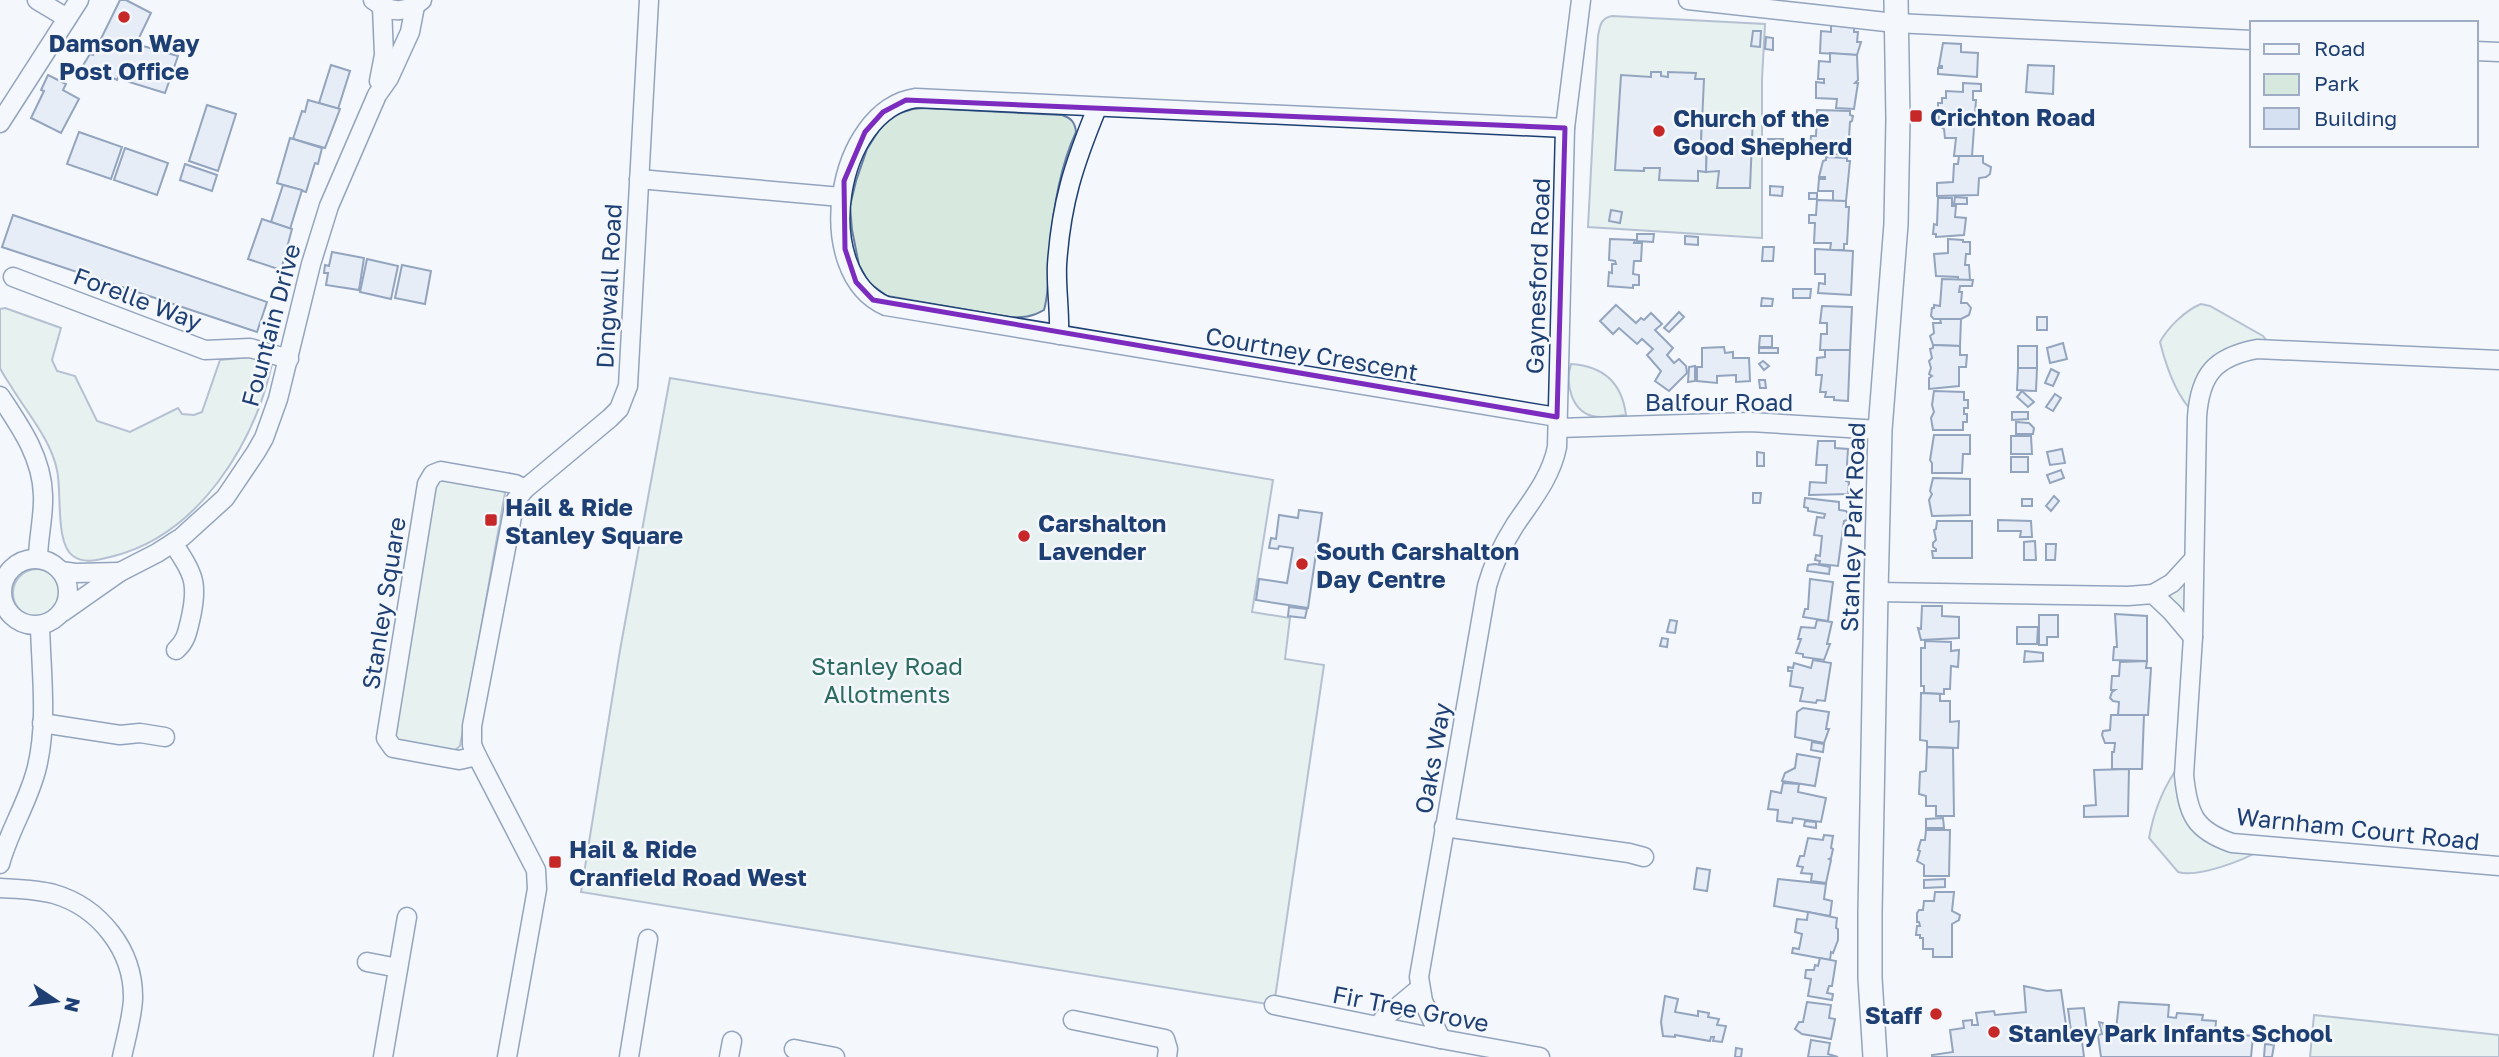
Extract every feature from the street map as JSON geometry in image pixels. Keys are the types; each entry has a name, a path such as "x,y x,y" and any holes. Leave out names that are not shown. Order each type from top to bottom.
{"street":[{"path":"37,0 67,18"},
{"path":"0,123 79,0"},
{"name":"Dingwall Road","path":"525,489 610,418 625,394 649,0"},
{"name":"Gaynesford Road","path":"1507,540 1550,472 1557,447 1565,128 1581,0"},
{"path":"1688,0 1896,11 2250,40"},
{"path":"377,3 393,10 419,3"},
{"name":"Fountain Drive","path":"377,3 384,55 377,95"},
{"name":"Fountain Drive","path":"63,612 120,572 173,543 225,498 251,461 272,418 322,226 335,187 377,95 410,32 419,3"},
{"name":"Stanley Park Road","path":"1875,1057 1870,978 1870,912 1876,592 1880,430 1896,224 1896,11"},
{"path":"2478,51 2499,52"},
{"name":"Courtney Crescent","path":"1558,423 898,309 873,300 856,282 841,225 841,197 849,164 865,132 883,112 906,100 934,99 1565,128"},
{"path":"1059,335 1057,265 1067,187 1097,108"},
{"name":"Dingwall Road","path":"639,179 841,197"},
{"name":"Forelle Way","path":"13,277 205,350 250,348 289,359"},
{"name":"Warnham Court Road","path":"2499,360 2257,349 2238,353 2220,362 2205,378 2198,400 2193,636 2185,750 2186,799 2191,814 2212,836 2232,843 2499,866"},
{"path":"0,396 21,428 37,463 43,492 38,559"},
{"name":"Balfour Road","path":"1558,423 1749,422 1880,430"},
{"name":"Stanley Square","path":"477,756 459,760 393,748 387,738 427,484 433,474 442,471 516,484 525,489"},
{"path":"507,1057 537,888 536,870 477,756 471,737 512,508 518,495 525,489"},
{"name":"Oaks Way","path":"1441,1040 1428,1012 1419,977 1487,586 1492,568 1507,540"},
{"path":"173,543 189,567 196,593 186,639 176,650"},
{"path":"38,559 61,571 69,589 63,612 48,624 40,625 19,621 7,611 0,598 4,580 10,570 24,560 38,559"},
{"path":"1876,592 2128,596 2153,594 2172,583 2194,559"},
{"name":"Fountain Drive","path":"61,571 120,572"},
{"path":"2153,594 2193,636"},
{"path":"0,864 37,767 41,723 40,625"},
{"path":"41,723 120,735 140,733 165,737"},
{"path":"1444,827 1644,857"},
{"path":"0,888 42,891 71,901 90,913 115,937 128,965 133,996 122,1057"},
{"path":"383,1057 407,917"},
{"path":"629,1057 648,939"},
{"path":"367,962 398,968"},
{"path":"1378,1026 1420,988"},
{"name":"Fir Tree Grove","path":"1274,1005 1441,1040 1540,1057"},
{"path":"1073,1020 1165,1039 1167,1057"},
{"path":"794,1049 835,1057"}],"highlighted area":[{"path":"906,100 1565,128 1557,417 873,300 856,282 845,249 844,181 865,132 883,112"}],"green space":[{"path":"1612,16 1765,24 1762,79 1762,238 1588,227 1598,36 1605,18"},
{"path":"923,108 1062,115 1074,123 1076,132 1058,187 1044,310 1027,316 1009,317 887,296 869,283 859,265 852,230 850,206 856,181 867,149 881,127 893,115"},
{"path":"2201,304 2210,306 2263,336 2271,346 2219,358 2194,413 2177,389 2160,342 2178,320"},
{"path":"5,308 61,328 52,360 57,371 75,376 97,421 130,432 178,408 182,414 194,415 202,412 220,360 250,357 272,364 252,425 237,454 197,507 172,528 144,545 114,556 88,561 78,559 67,550 61,529 54,459 39,429 0,368 0,309"},
{"path":"1571,364 1593,368 1609,378 1620,394 1626,415 1596,417 1579,408 1569,387"},
{"name":"Stanley Road Allotments","path":"670,378 1273,480 1252,612 1290,618 1285,659 1324,665 1274,1005 581,892 620,650"},
{"path":"440,479 503,490 505,493 460,746 454,751 396,741 393,733 435,485"},
{"path":"37,569 54,576 61,593 54,610 37,617 20,610 13,593 20,576"},
{"path":"2190,570 2190,627 2160,595"},
{"path":"2181,763 2190,820 2262,849 2233,863 2209,870 2178,872 2149,838 2160,798"},
{"path":"2314,1015 2499,1035 2499,1057 2310,1057"}],"building":[{"path":"120,0 126,0 151,13 136,44 178,56 165,93 129,82 131,79 119,75 117,80 82,67 90,54 93,55"},
{"path":"1831,25 1854,26 1854,32 1858,32 1857,42 1861,42 1857,55 1820,53 1821,31 1831,32"},
{"path":"1753,31 1761,31 1760,47 1751,46"},
{"path":"1766,37 1773,38 1773,50 1765,49"},
{"path":"1943,43 1961,44 1961,52 1978,53 1977,77 1938,74 1938,68 1942,68 1939,66"},
{"path":"1830,53 1857,55 1858,80 1855,83 1858,83 1854,109 1836,108 1837,99 1816,98 1816,82 1824,83 1824,79 1818,79 1819,61 1830,62"},
{"path":"331,65 350,71 338,109 319,103"},
{"path":"2028,65 2054,66 2053,94 2026,92"},
{"name":"Church of the Good Shepherd","path":"1651,72 1661,72 1661,76 1668,77 1668,72 1696,73 1695,79 1704,79 1701,144 1707,144 1706,172 1698,171 1698,181 1659,180 1660,168 1644,168 1644,171 1615,170 1621,75 1651,77"},
{"path":"48,75 66,84 63,90 79,99 61,133 31,118 44,91 41,90"},
{"path":"1963,83 1981,84 1981,91 1973,91 1973,100 1976,100 1972,156 1954,156 1956,138 1945,138 1944,129 1938,125 1942,113 1938,113 1938,103 1942,103 1942,98 1946,98 1946,91 1963,92"},
{"path":"308,100 340,109 325,148 293,139"},
{"path":"207,105 236,114 218,171 189,161"},
{"path":"1817,110 1850,111 1853,116 1849,138 1852,144 1847,149 1847,155 1816,153 1817,147 1810,146 1811,136 1816,136"},
{"path":"1721,114 1753,116 1750,188 1717,188 1719,171 1706,172 1707,144 1701,144 1702,118 1721,119"},
{"path":"79,132 122,147 111,179 67,164"},
{"path":"290,138 322,148 306,192 277,183"},
{"path":"1768,139 1783,139 1782,151 1764,151"},
{"path":"125,148 168,163 157,195 114,180"},
{"path":"1959,156 1983,156 1983,163 1991,167 1990,174 1979,178 1978,195 1937,196 1937,183 1953,182 1954,164 1958,164"},
{"path":"1826,157 1847,158 1847,161 1850,161 1846,201 1833,201 1833,191 1818,191 1819,179 1825,179 1819,177"},
{"path":"185,164 217,175 212,191 180,180"},
{"path":"283,185 302,190 290,229 271,222"},
{"path":"1770,186 1783,187 1782,196 1770,195"},
{"path":"1809,193 1817,193 1817,199 1809,199"},
{"path":"1955,197 1967,198 1967,204 1954,204"},
{"path":"1938,198 1952,198 1952,206 1956,206 1955,217 1966,218 1964,235 1936,237 1936,234 1933,234 1934,224 1937,225"},
{"path":"1817,200 1846,201 1846,207 1849,207 1847,244 1844,244 1844,250 1830,250 1831,243 1814,243 1815,223 1809,223 1809,215 1816,215"},
{"path":"1611,210 1622,212 1620,223 1609,221"},
{"path":"13,215 267,302 257,332 2,247"},
{"path":"262,219 292,229 281,270 248,259"},
{"path":"1637,234 1654,234 1653,242 1637,241"},
{"path":"1685,236 1698,237 1698,245 1685,244"},
{"path":"1610,239 1635,240 1634,243 1642,243 1641,261 1634,261 1633,274 1639,275 1639,285 1633,285 1633,288 1608,286 1609,272 1612,273 1612,264 1616,264 1615,261 1609,260"},
{"path":"1948,239 1970,242 1970,254 1966,254 1965,265 1969,265 1970,280 1936,276 1934,254 1948,253"},
{"path":"1763,247 1774,247 1773,261 1762,261"},
{"path":"1815,249 1853,251 1851,295 1818,293 1819,283 1825,284 1825,274 1815,274"},
{"path":"332,252 364,258 359,290 326,285 328,273 324,273 325,265 329,266"},
{"path":"367,259 398,266 391,299 360,292"},
{"path":"402,265 431,271 425,304 395,298"},
{"path":"1942,279 1973,280 1972,286 1960,286 1959,292 1962,292 1961,303 1967,303 1971,308 1969,315 1961,319 1934,319 1931,316 1934,305 1940,306"},
{"path":"1793,289 1811,289 1810,298 1793,298"},
{"path":"1762,298 1773,299 1772,306 1761,306"},
{"path":"1616,305 1636,323 1651,313 1662,324 1655,330 1673,348 1667,355 1674,363 1679,359 1686,366 1687,373 1669,391 1655,381 1661,371 1647,355 1653,349 1642,339 1637,344 1619,328 1613,334 1600,321"},
{"path":"1822,306 1852,307 1850,350 1820,350 1821,334 1827,334 1827,323 1820,323"},
{"path":"1679,312 1684,317 1669,332 1664,328"},
{"path":"2037,317 2047,317 2047,330 2037,330"},
{"path":"1940,319 1961,319 1960,346 1933,345 1930,336 1934,333 1933,323 1941,323"},
{"path":"1760,336 1772,336 1772,347 1759,347"},
{"path":"2063,343 2067,359 2050,363 2047,348"},
{"path":"1933,345 1960,346 1960,355 1967,355 1966,367 1959,367 1959,386 1929,389 1929,378 1932,376 1929,374 1929,361 1932,358 1930,349"},
{"path":"2018,346 2037,346 2037,368 2018,368"},
{"path":"1724,347 1725,353 1733,352 1733,358 1749,358 1750,381 1736,382 1736,375 1717,376 1717,383 1697,381 1697,367 1702,367 1702,348"},
{"path":"1759,348 1778,348 1778,353 1759,353"},
{"path":"1825,350 1850,350 1848,401 1834,400 1834,397 1825,397 1826,392 1820,392 1822,375 1816,375 1817,358 1825,357"},
{"path":"1763,361 1769,366 1764,370 1759,364"},
{"path":"1695,366 1695,381 1688,382 1689,367"},
{"path":"2018,368 2037,368 2036,391 2017,390"},
{"path":"2051,369 2059,373 2053,386 2045,383"},
{"path":"1759,380 1765,380 1766,388 1760,388"},
{"path":"1934,391 1964,392 1968,408 1964,408 1967,422 1963,422 1963,430 1933,430 1931,418 1934,412"},
{"path":"2022,391 2034,402 2028,407 2017,397"},
{"path":"2055,394 2061,398 2053,411 2046,407"},
{"path":"2012,412 2028,412 2028,419 2012,420"},
{"path":"2016,422 2029,423 2034,428 2033,434 2016,434"},
{"path":"1934,435 1970,435 1970,454 1963,454 1962,473 1932,473 1930,460"},
{"path":"2011,436 2031,436 2032,454 2011,454"},
{"path":"1818,441 1835,441 1835,448 1848,449 1848,494 1809,495 1810,482 1826,483 1827,465 1816,465"},
{"path":"2062,449 2065,463 2050,465 2047,452"},
{"path":"1757,452 1764,453 1764,466 1757,466"},
{"path":"2011,457 2028,457 2028,472 2011,472"},
{"path":"2061,470 2064,478 2050,483 2047,475"},
{"path":"1933,478 1970,479 1970,515 1932,516 1929,500"},
{"path":"1753,493 1761,493 1760,503 1753,503"},
{"path":"2054,496 2059,501 2051,511 2046,506"},
{"path":"1805,498 1839,502 1839,510 1848,514 1847,520 1844,521 1838,566 1819,564 1820,561 1815,560 1816,555 1820,556 1822,536 1814,535 1817,517 1824,518 1825,514 1808,511 1808,508 1804,507"},
{"path":"2022,499 2032,499 2032,506 2022,506"},
{"name":"South Carshalton Day Centre","path":"1299,510 1322,513 1308,608 1256,600 1259,579 1287,583 1293,548 1269,548 1271,538 1276,539 1279,515 1298,518"},
{"path":"1998,520 2031,521 2032,537 2020,537 2021,531 1998,531"},
{"path":"1937,521 1972,521 1972,558 1933,558 1932,551 1936,551 1933,543 1936,540 1934,530"},
{"path":"2035,541 2036,560 2024,560 2024,542"},
{"path":"2046,544 2056,544 2055,560 2046,560"},
{"path":"1808,565 1830,567 1829,574 1807,571"},
{"path":"1810,579 1833,582 1828,621 1803,617 1805,609 1808,609"},
{"path":"1922,606 1942,606 1942,616 1959,617 1959,638 1921,640 1918,628 1921,629"},
{"path":"1289,607 1307,609 1305,618 1288,616"},
{"path":"2115,614 2147,616 2147,661 2113,660 2114,647 2117,647"},
{"path":"2039,615 2058,615 2058,637 2047,637 2047,645 2039,645"},
{"path":"1670,620 1677,621 1675,633 1667,632"},
{"path":"1817,620 1832,622 1827,644 1830,644 1824,660 1803,657 1803,654 1796,653 1801,639 1798,639 1801,627 1815,628"},
{"path":"2017,627 2038,627 2037,644 2017,644"},
{"path":"1662,638 1668,639 1667,647 1660,646"},
{"path":"1925,641 1951,642 1951,651 1959,650 1958,667 1951,666 1950,689 1944,689 1944,694 1924,693 1924,686 1921,686 1921,648 1925,648"},
{"path":"2025,651 2043,653 2043,661 2024,662"},
{"path":"1813,660 1831,663 1825,701 1817,700 1816,703 1800,701 1803,688 1790,686 1792,671 1788,671 1788,667 1793,668 1794,663 1811,668"},
{"path":"2147,661 2146,668 2151,668 2148,715 2118,715 2119,702 2110,698 2115,690 2111,690 2112,676 2119,676 2120,662"},
{"path":"1921,693 1940,694 1940,701 1950,701 1950,722 1959,721 1958,748 1927,747 1927,741 1920,740"},
{"path":"1803,708 1829,712 1826,729 1829,729 1824,743 1795,737 1797,712"},
{"path":"2111,715 2144,715 2142,769 2112,769 2115,743 2105,743 2102,735 2103,731 2110,730"},
{"path":"1812,742 1824,744 1823,752 1811,750"},
{"path":"1927,747 1953,748 1954,816 1936,816 1936,806 1926,806 1926,796 1919,794 1920,772 1926,771"},
{"path":"1797,754 1820,758 1815,786 1782,781 1785,773 1795,768"},
{"path":"2129,769 2128,816 2084,817 2084,806 2096,805 2094,770"},
{"path":"1783,783 1799,784 1798,792 1826,798 1821,822 1793,818 1792,823 1777,821 1778,810 1768,809 1771,791 1781,793"},
{"path":"1943,818 1944,828 1926,828 1926,819"},
{"path":"1805,821 1816,822 1816,828 1804,826"},
{"path":"1926,830 1950,830 1949,876 1924,876 1924,865 1917,861 1918,850 1921,840 1925,840"},
{"path":"1824,835 1833,836 1826,883 1811,881 1812,874 1801,873 1803,867 1797,866 1800,856 1804,856 1808,838 1823,840"},
{"path":"1697,868 1710,870 1707,891 1694,889"},
{"path":"1778,879 1826,884 1824,899 1832,901 1830,916 1774,906"},
{"path":"1945,879 1945,887 1924,888 1924,880"},
{"path":"1935,892 1954,892 1952,911 1960,915 1959,920 1952,924 1952,957 1933,957 1933,949 1923,949 1923,938 1916,935 1917,926 1920,926 1917,913 1923,910 1924,901 1934,901"},
{"path":"1808,912 1837,918 1838,940 1830,960 1792,953 1793,948 1799,949 1802,934 1795,932 1797,919 1807,920"},
{"path":"1820,958 1836,961 1832,986 1829,986 1827,993 1833,994 1832,1000 1808,996 1811,979 1805,978 1806,970 1814,970"},
{"path":"2024,986 2047,991 2061,990 2067,1032 2071,1031 2068,1009 2084,1008 2087,1032 2081,1033 2084,1057 1932,1057 1953,1052 1950,1030 1964,1028 1963,1021 1972,1020 1972,1025 1978,1025 1976,1013 1994,1011 1995,1015 2026,1012"},
{"path":"1665,996 1678,999 1675,1012 1698,1016 1698,1011 1719,1019 1717,1025 1726,1026 1722,1042 1713,1041 1714,1037 1711,1037 1710,1041 1675,1035 1663,1036 1661,1022"},
{"path":"1807,1002 1831,1005 1829,1018 1835,1019 1831,1039 1802,1034 1795,1029 1799,1022 1803,1022"},
{"path":"2119,1002 2169,1005 2168,1017 2176,1018 2177,1013 2203,1015 2202,1020 2216,1021 2215,1033 2253,1036 2251,1057 2101,1057 2098,1035 2102,1034 2099,1022 2103,1023 2105,1033 2116,1030"},
{"path":"1811,1040 1830,1043 1828,1054 1838,1057 1808,1057"},
{"path":"2265,1044 2274,1045 2272,1057 2264,1057"},
{"path":"1736,1048 1742,1049 1741,1057 1735,1057"}],"place":[{"name":"Damson Way Post Office","path":"124,17"},
{"name":"Crichton Road","path":"1916,116"},
{"name":"Church of the Good Shepherd","path":"1659,131"},
{"name":"Hail & Ride Stanley Square","path":"491,520"},
{"name":"Carshalton Lavender","path":"1024,536"},
{"name":"South Carshalton Day Centre","path":"1302,564"},
{"name":"Hail & Ride Cranfield Road West","path":"555,862"},
{"name":"Staff","path":"1936,1014"},
{"name":"Stanley Park Infants School","path":"1994,1032"}]}
